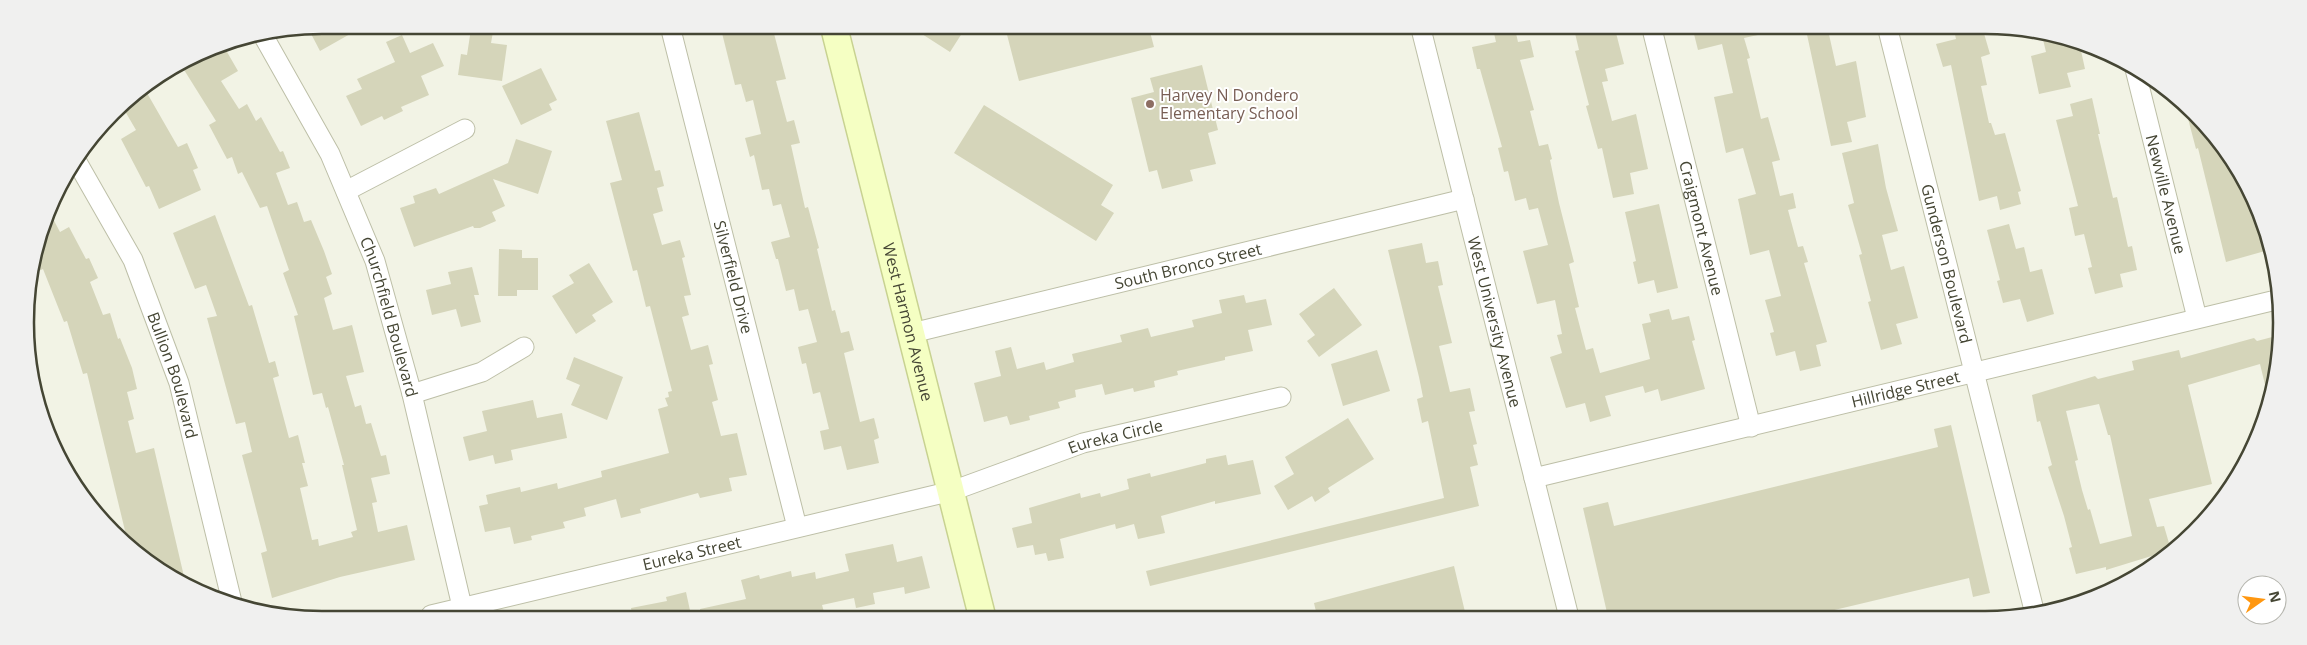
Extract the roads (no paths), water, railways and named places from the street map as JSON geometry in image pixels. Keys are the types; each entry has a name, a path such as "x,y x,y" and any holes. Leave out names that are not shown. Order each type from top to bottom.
{"main road":[{"name":"West Harmon Avenue","path":"836,34 981,611"}],"street":[{"name":"Silverfield Drive","path":"672,34 797,527"},
{"name":"West University Avenue","path":"1422,34 1567,611"},
{"name":"Craigmont Avenue","path":"1653,34 1751,427"},
{"name":"Gunderson Boulevard","path":"1889,34 2033,607"},
{"name":"Churchfield Boulevard","path":"265,39 330,154 375,261 412,394 463,611"},
{"name":"Newville Avenue","path":"2137,77 2197,318"},
{"path":"346,191 465,129"},
{"name":"Bullion Boulevard","path":"80,165 133,260 179,383 231,596"},
{"name":"South Bronco Street","path":"912,333 1464,199"},
{"name":"Hillridge Street","path":"1534,478 1975,374 2273,301"},
{"path":"412,394 482,372 524,347"},
{"name":"Eureka Circle","path":"952,491 1084,443 1281,397"},
{"name":"Eureka Street","path":"463,611 797,527 952,491"}],"place":[{"name":"Harvey N Dondero Elementary School","path":"1150,104"}]}
